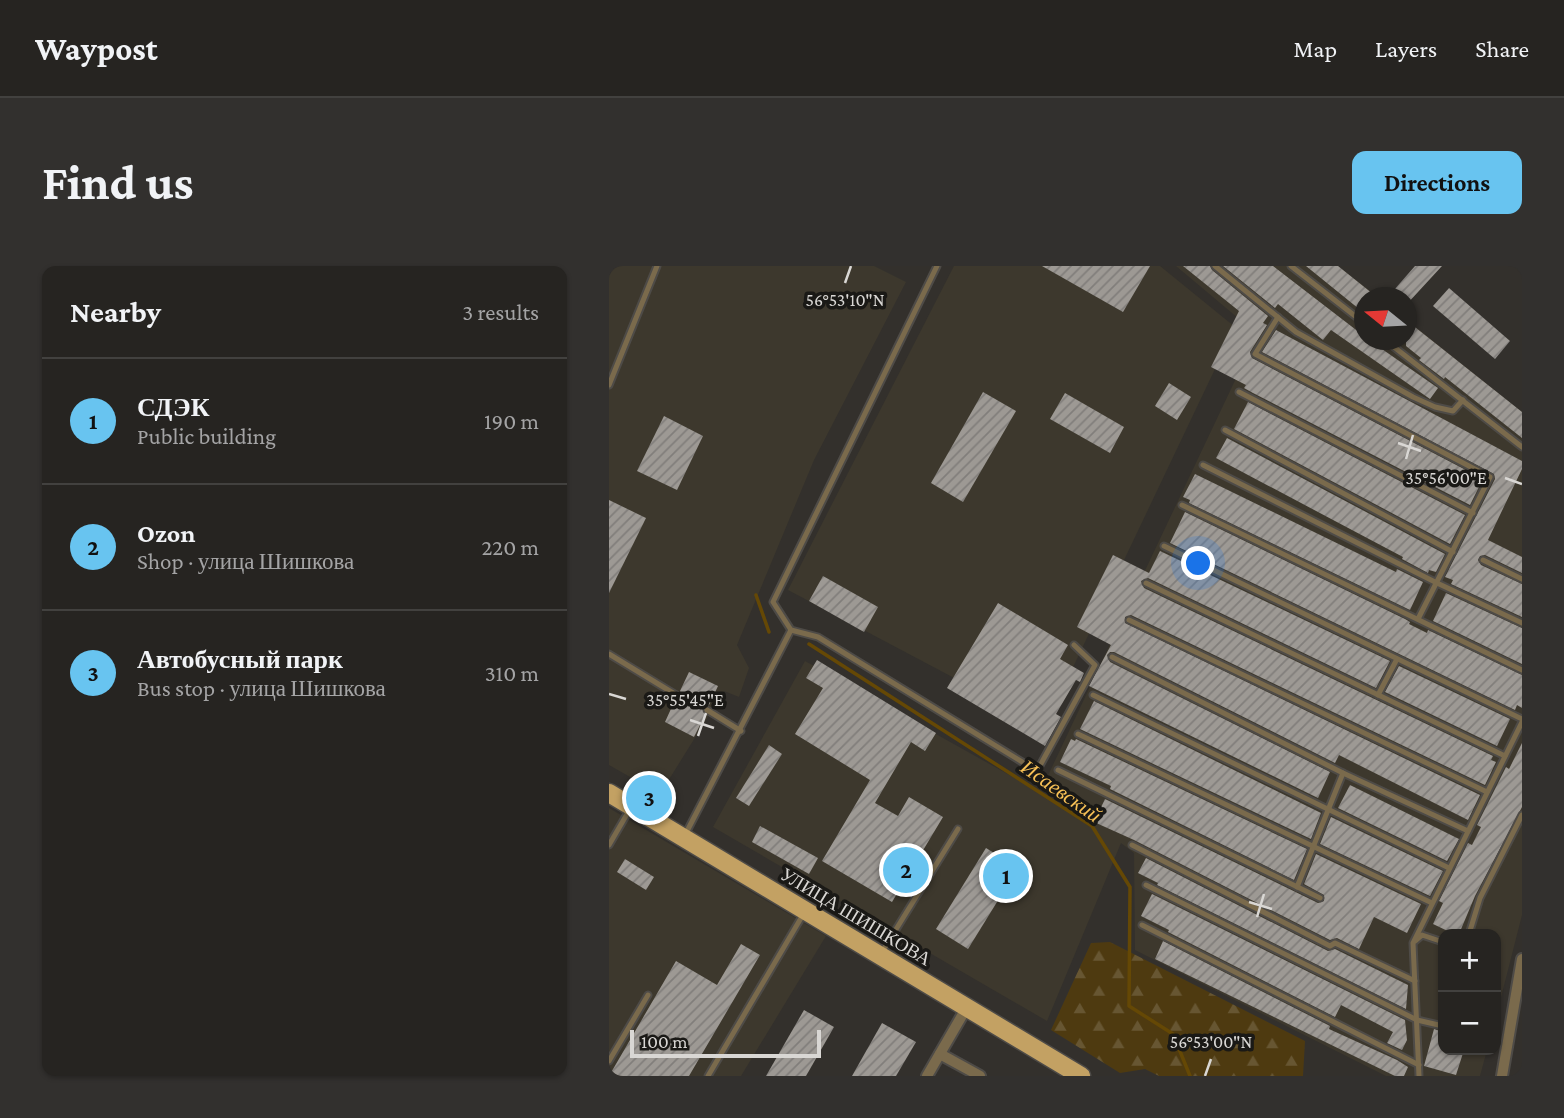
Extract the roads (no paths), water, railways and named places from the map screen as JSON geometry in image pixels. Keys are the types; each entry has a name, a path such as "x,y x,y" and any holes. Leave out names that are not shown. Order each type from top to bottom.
{"main road":[{"name":"УЛИЦА ШИШКОВА","path":"609,793 1081,1076"}],"street":[{"path":"1502,1076 1522,960"},
{"path":"927,1076 967,1007"},
{"path":"940,1054 980,1076"}],"lane":[{"path":"609,385 657,266"},
{"path":"937,266 773,602 792,631 818,637 1037,771 1095,665 1074,645"},
{"path":"1215,266 1296,332 1435,407 1453,411 1463,400"},
{"path":"1291,266 1354,315"},
{"path":"1278,317 1255,354 1490,477 1418,619"},
{"path":"1398,350 1522,447"},
{"path":"1239,393 1473,513"},
{"path":"1225,430 1453,552"},
{"path":"1203,465 1522,623"},
{"path":"1182,505 1522,670"},
{"path":"1164,546 1522,721 1413,943 1419,1076"},
{"path":"1483,560 1522,579"},
{"path":"1146,583 1505,756"},
{"path":"1129,620 1487,792"},
{"path":"683,837 792,631"},
{"path":"609,654 678,696"},
{"path":"1112,657 1343,773 1468,831"},
{"path":"1378,695 1397,659"},
{"path":"1093,695 1449,868"},
{"path":"707,710 741,731"},
{"path":"1077,734 1432,903"},
{"path":"1058,770 1320,898"},
{"path":"1297,887 1343,773"},
{"path":"609,845 631,806"},
{"path":"1471,929 1480,898 1522,815"},
{"path":"881,954 958,829"},
{"path":"1132,845 1330,946 1335,943 1415,981"},
{"path":"1146,885 1416,1020 1438,1025"},
{"path":"708,1076 806,910"},
{"path":"1142,925 1400,1058 1419,1065"},
{"path":"1413,943 1422,935 1438,940"},
{"path":"609,1061 647,995"}],"waterway":[{"name":"Исаевский","path":"756,595 769,632"},
{"name":"Исаевский","path":"809,644 1092,826 1130,887 1129,1006 1173,1034 1190,1076"}],"place":[{"name":"Автобусный парк","path":"649,798"},
{"name":"Ozon","path":"906,870"},
{"name":"СДЭК","path":"1006,876"}]}
